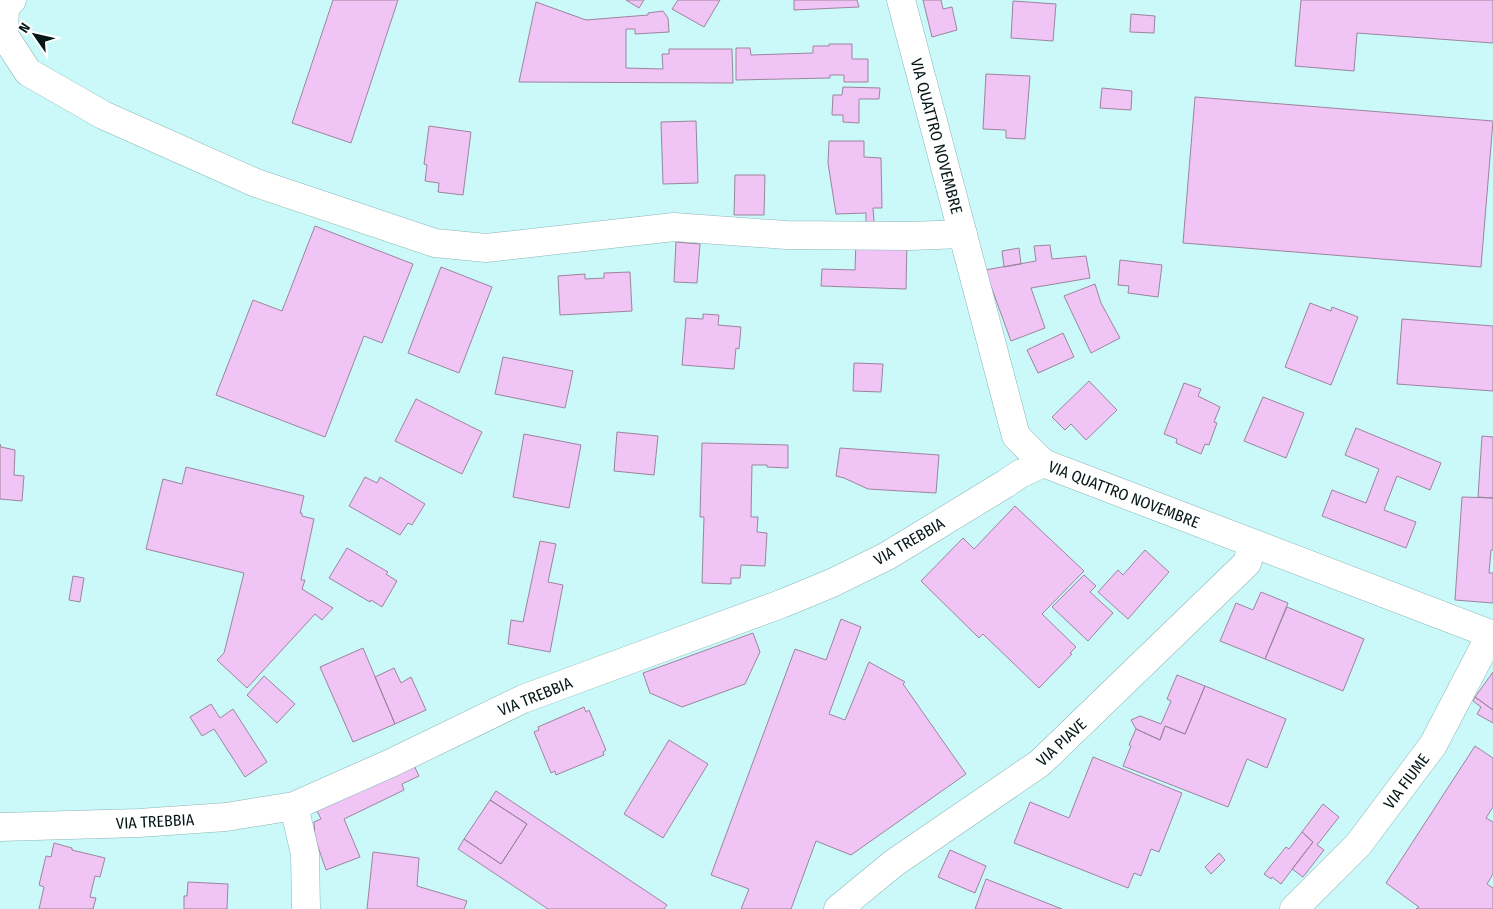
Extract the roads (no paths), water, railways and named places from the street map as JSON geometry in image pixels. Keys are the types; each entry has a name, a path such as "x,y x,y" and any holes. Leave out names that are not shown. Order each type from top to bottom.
{"street":[{"path":"12,0 6,7 4,35 28,72 103,115 256,183 436,243 486,248 674,227 786,235 910,236 963,234"},
{"name":"VIA QUATTRO NOVEMBRE","path":"901,0 1016,436 1043,463 1492,634"},
{"name":"VIA TREBBIA","path":"0,826 139,824 226,817 294,806 391,763 522,699 832,583 887,556 1020,474 1043,463"},
{"name":"VIA PIAVE","path":"838,909 894,863 1040,762 1247,563 1253,544"},
{"name":"VIA FIUME","path":"1294,909 1358,845 1433,745 1492,634"},
{"path":"294,806 305,854 306,909"}]}
